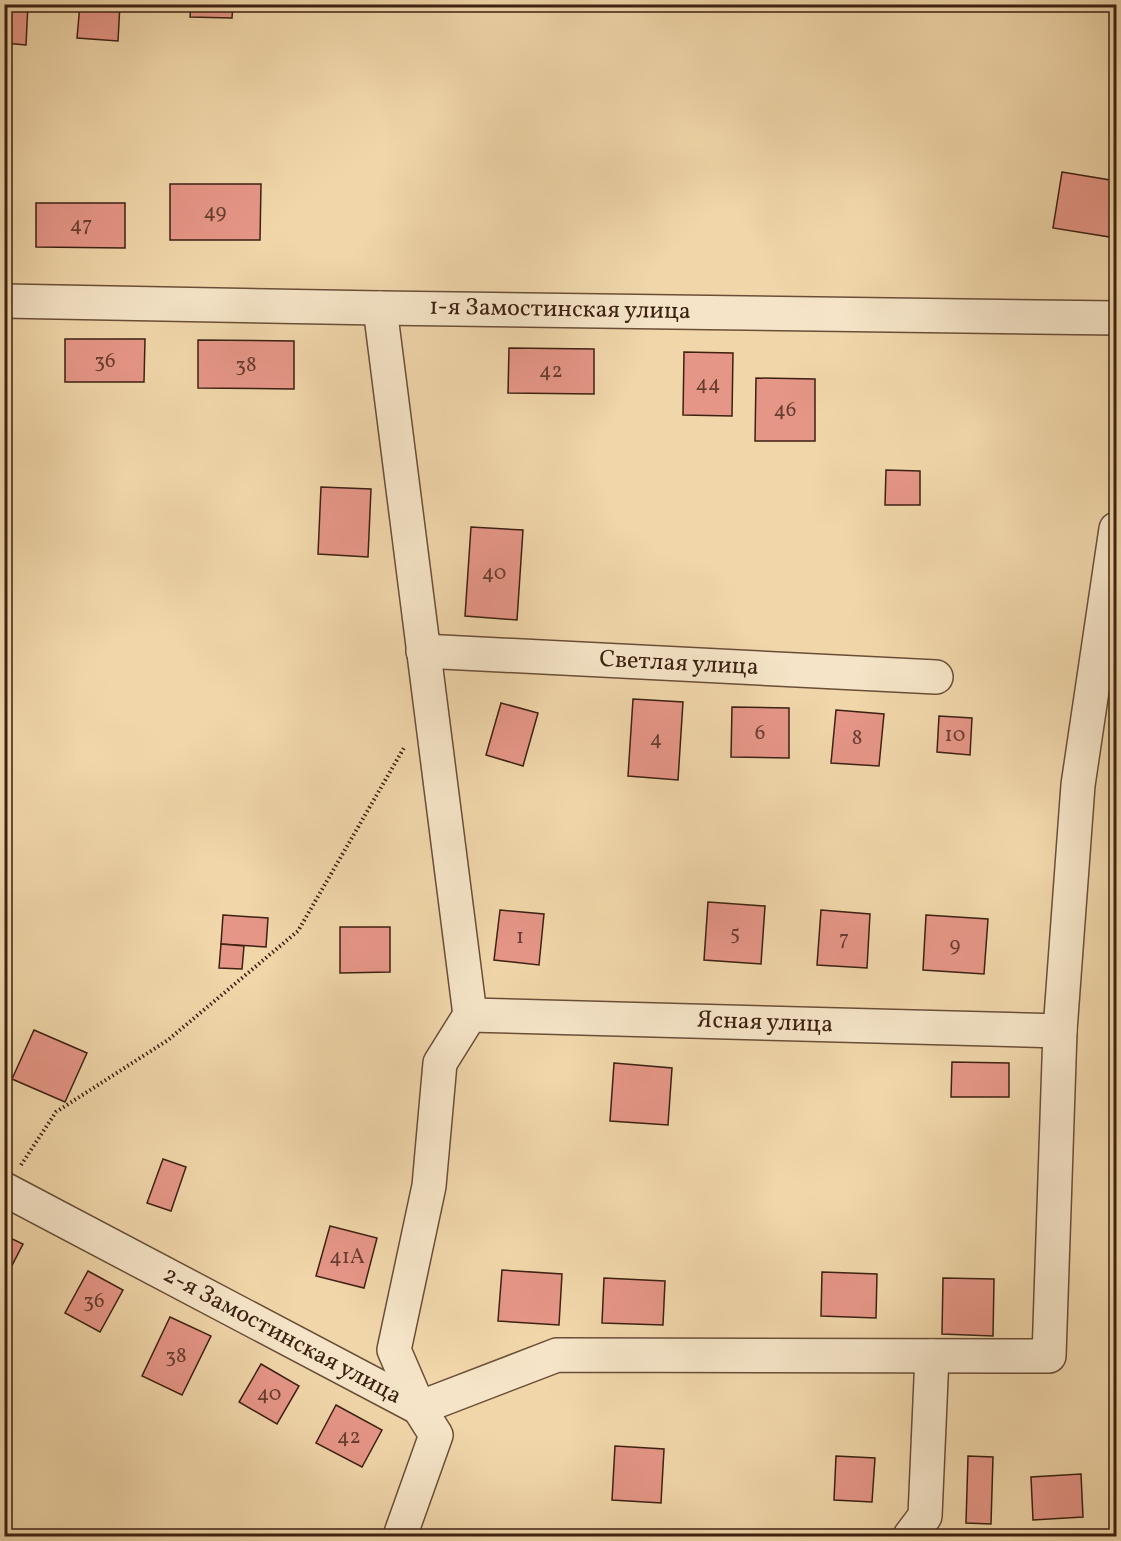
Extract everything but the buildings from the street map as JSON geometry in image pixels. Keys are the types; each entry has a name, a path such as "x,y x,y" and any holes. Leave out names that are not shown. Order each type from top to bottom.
{"street":[{"name":"1-я Замостинская улица","path":"4,301 1116,318"},
{"path":"380,308 470,1015"},
{"path":"400,1536 436,1435 419,1408 557,1355 1049,1356 1060,1031 1078,785 1116,529"},
{"name":"Светлая улица","path":"423,651 936,677"},
{"name":"Ясная улица","path":"470,1015 1060,1031"},
{"name":"2-я Замостинская улица","path":"419,1408 394,1350 429,1186 440,1063 470,1015"},
{"name":"2-я Замостинская улица","path":"5,1189 419,1408"},
{"path":"910,1536 925,1516 932,1356"}],"path":[{"path":"5,1189 56,1112 168,1040 298,931 405,749 407,738"}]}
